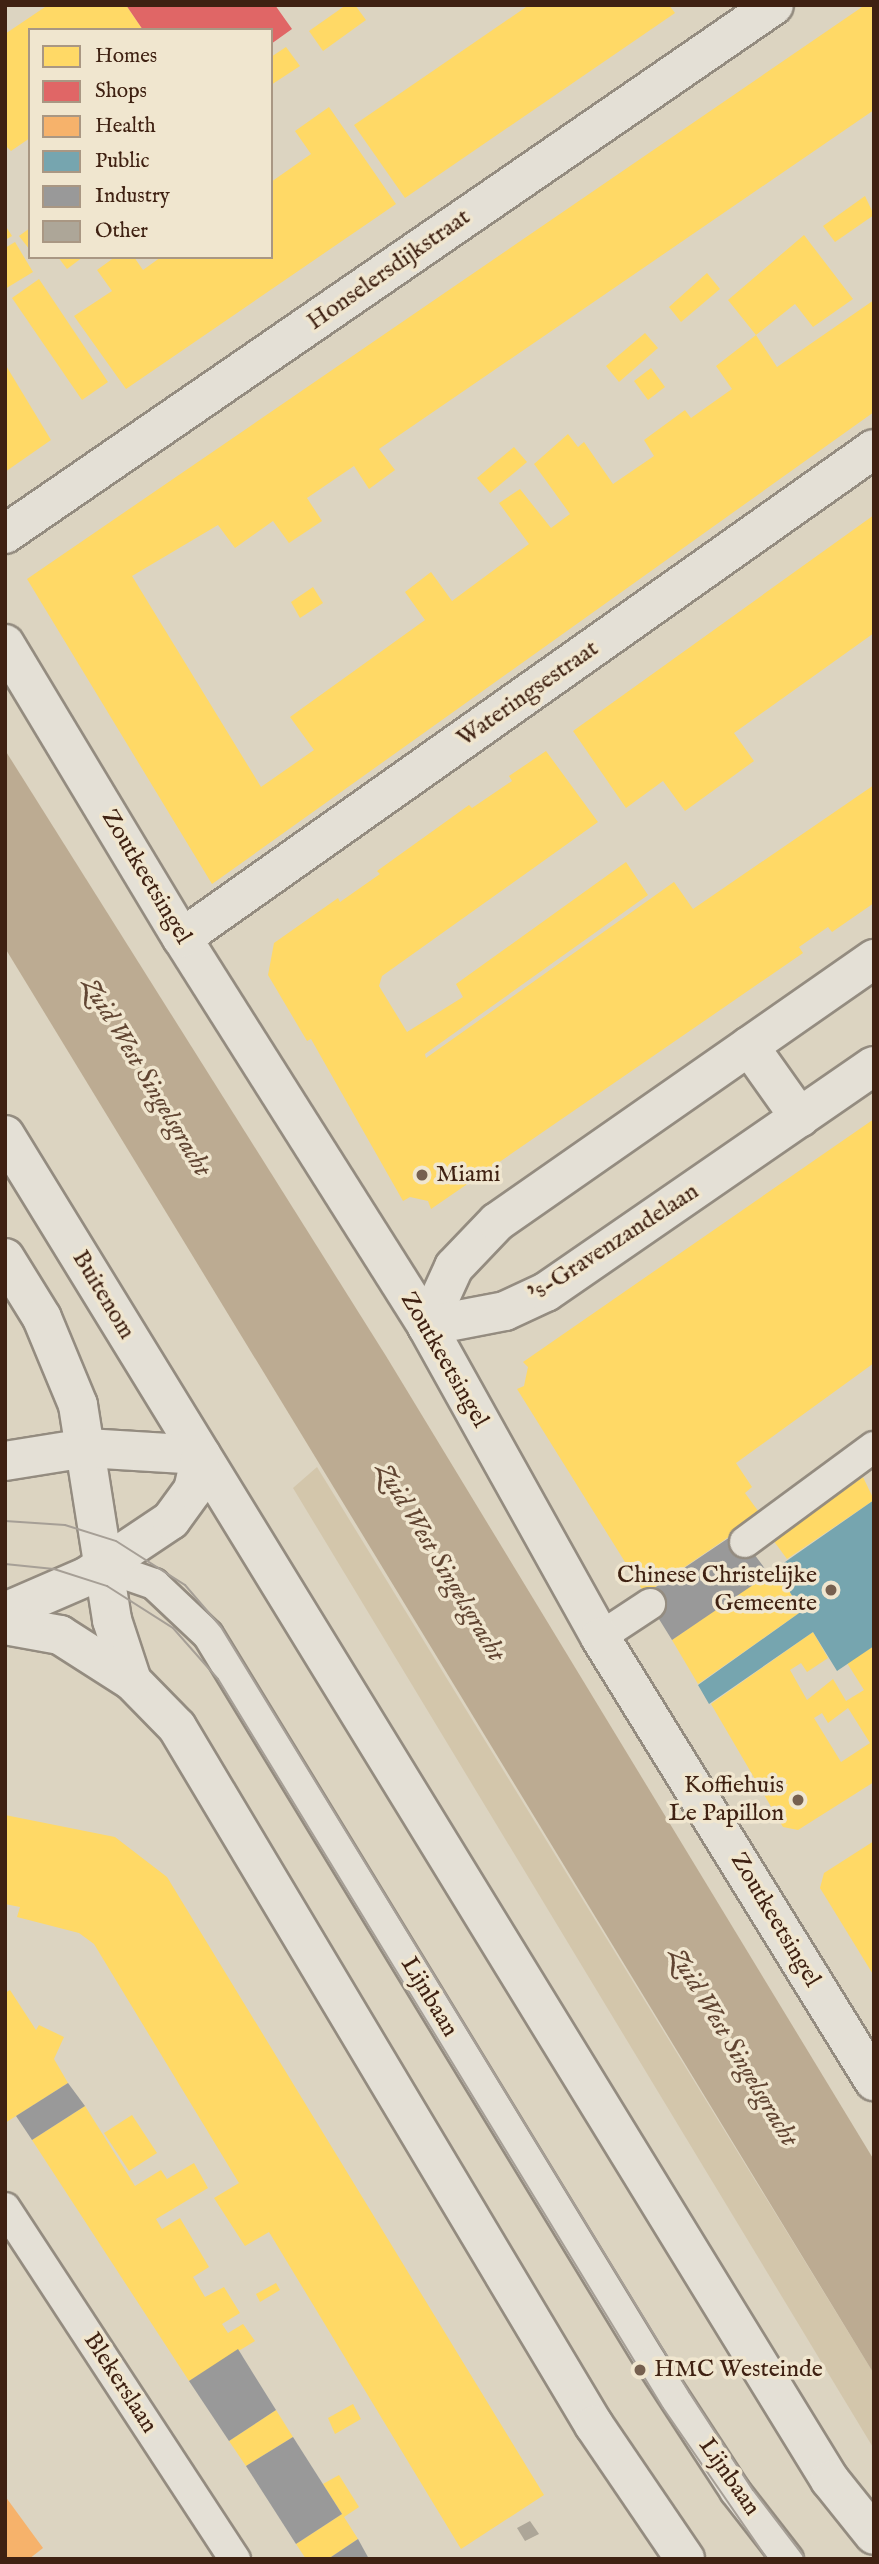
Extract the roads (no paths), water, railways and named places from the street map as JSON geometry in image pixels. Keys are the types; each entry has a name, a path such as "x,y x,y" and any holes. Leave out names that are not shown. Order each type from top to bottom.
{"street":[{"name":"Honselersdijkstraat","path":"5,534 774,5"},
{"name":"Wateringsestraat","path":"182,938 874,449"},
{"name":"Zoutkeetsingel","path":"5,643 182,938 427,1326 600,1637 874,2081"},
{"path":"427,1326 454,1267 475,1240 874,959"},
{"path":"749,1046 800,1118"},
{"name":"'s-Gravenzandelaan","path":"427,1326 505,1311 547,1292 874,1066"},
{"name":"Buitenom","path":"5,1135 201,1455"},
{"path":"5,1258 64,1364 86,1448 112,1620 132,1681"},
{"path":"5,1461 86,1448 201,1455"},
{"path":"5,1612 105,1567 171,1520 193,1490 201,1455"},
{"path":"201,1455 830,2480 874,2535"},
{"path":"5,1625 60,1635 132,1681 177,1727 594,2425 685,2559"}],"lane":[{"path":"745,1542 874,1447"},
{"name":"Lijnbaan","path":"105,1567 153,1584 208,1635 651,2362 735,2491 788,2559"},
{"path":"600,1637 650,1604"},
{"name":"Blekerslaan","path":"5,2208 235,2559"}],"water":[{"name":"Zuid West Singelsgracht","path":"5,750 386,1356 874,2160 874,2374 5,948"}],"tram line":[{"path":"5,1521 65,1525 116,1541 185,1585 221,1627 689,2392 753,2490 806,2559"},
{"path":"5,1564 54,1569 107,1586 173,1628 218,1679 663,2408 767,2559"}],"place":[{"name":"Miami","path":"422,1175"},
{"name":"Chinese Christelijke Gemeente","path":"831,1590"},
{"name":"Koffiehuis Le Papillon","path":"798,1800"},
{"name":"HMC Westeinde","path":"640,2370"}]}
